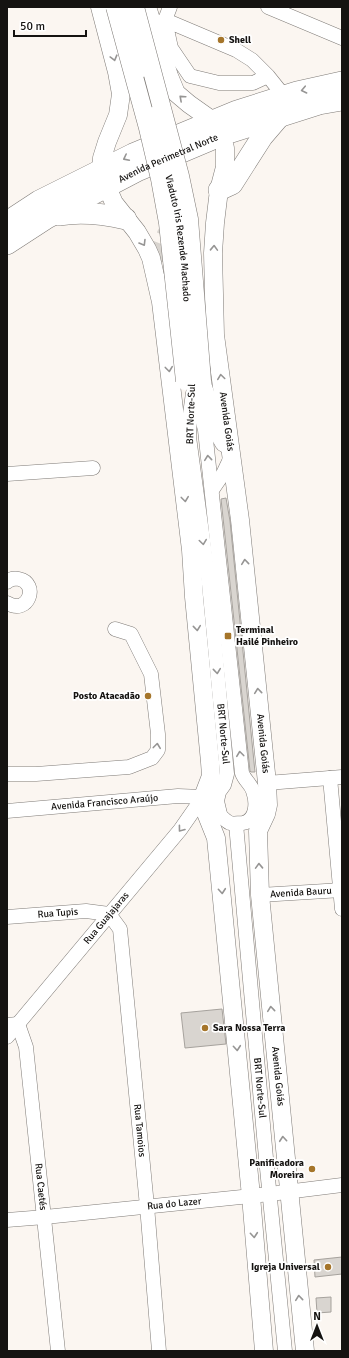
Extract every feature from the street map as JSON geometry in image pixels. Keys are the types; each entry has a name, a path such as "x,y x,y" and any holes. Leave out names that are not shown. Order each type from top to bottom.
{"highway":[{"name":"Avenida Perimetral Norte","path":"282,106 298,92 342,82"},
{"name":"Avenida Perimetral Norte","path":"7,244 48,218 104,179 133,154 218,128 237,111 319,104 342,100"},
{"path":"219,190 232,184 282,106"},
{"name":"Avenida Perimetral Norte","path":"7,222 39,201 104,179"},
{"path":"48,218 81,213 102,214 126,219"}],"main road":[{"path":"100,7 117,72 121,94 118,115 102,158 104,179 114,203 137,232 147,249 151,258 161,302 191,550 194,597 210,762 211,776 203,797 204,808 216,838 251,1196 264,1351"},
{"path":"116,7 160,179 193,380 203,387 219,434 232,455"},
{"path":"135,7 180,176 189,219 193,380 180,463"},
{"path":"147,7 159,23 169,76 176,93 218,128"},
{"name":"Avenida Goiás","path":"218,128 225,148 225,167 219,190 213,253 215,335 240,520 268,789 266,814 258,831 260,895 288,1192 305,1351"}],"street":[{"name":"Viaduto Iris Rezende Machado","path":"124,7 163,149 178,215 184,262 193,380"},
{"path":"159,23 170,7"},
{"path":"268,7 342,38"},
{"path":"159,23 171,48 190,76 219,83 253,83 268,76"},
{"path":"159,23 236,50 252,60 268,76 282,106"},
{"name":"BRT Norte-Sul","path":"193,380 205,430 242,773 245,780 253,789 256,806 253,816"},
{"name":"BRT Norte-Sul","path":"193,380 193,398 190,414 189,436 209,584 227,774 224,784 219,792 217,801 220,814"},
{"path":"212,490 223,474 232,455"},
{"path":"7,474 93,468"},
{"path":"7,582 14,578 25,581 30,591 30,596 27,601 18,606 12,606 7,603"},
{"path":"7,774 36,774 129,767 152,758 158,750 158,734 151,674 131,634 115,629"},
{"path":"203,797 230,823 236,824 246,822 253,816 268,789 336,778 342,908"},
{"name":"Avenida Francisco Araújo","path":"7,811 178,796 203,797"},
{"name":"Rua Guajajaras","path":"7,1037 12,1025 180,830 203,797"},
{"name":"BRT Norte-Sul","path":"236,824 285,1351"},
{"name":"Avenida Bauru","path":"260,895 341,890"},
{"name":"Rua Tupis","path":"7,917 86,911 109,914"},
{"name":"Rua Tamoios","path":"109,914 120,929 147,1206 159,1351"},
{"name":"Rua Caetés","path":"12,1025 26,1047 58,1351"},
{"name":"Rua do Lazer","path":"7,1220 251,1196 342,1185"}],"building":[{"path":"226,498 230,521 255,772 250,771 221,499"},
{"name":"Sara Nossa Terra","path":"222,1009 226,1044 185,1048 181,1013"},
{"name":"Igreja Universal","path":"342,1257 342,1274 315,1277 314,1260"},
{"path":"331,1297 331,1312 317,1313 316,1298"}],"tunnel":[{"path":"162,289 161,247 166,234 176,230"}],"place":[{"name":"Shell","path":"221,40"},
{"name":"Terminal Hailé Pinheiro","path":"228,636"},
{"name":"Posto Atacadão","path":"148,696"},
{"name":"Sara Nossa Terra","path":"205,1028"},
{"name":"Panificadora Moreira","path":"312,1169"},
{"name":"Igreja Universal","path":"328,1267"}]}
